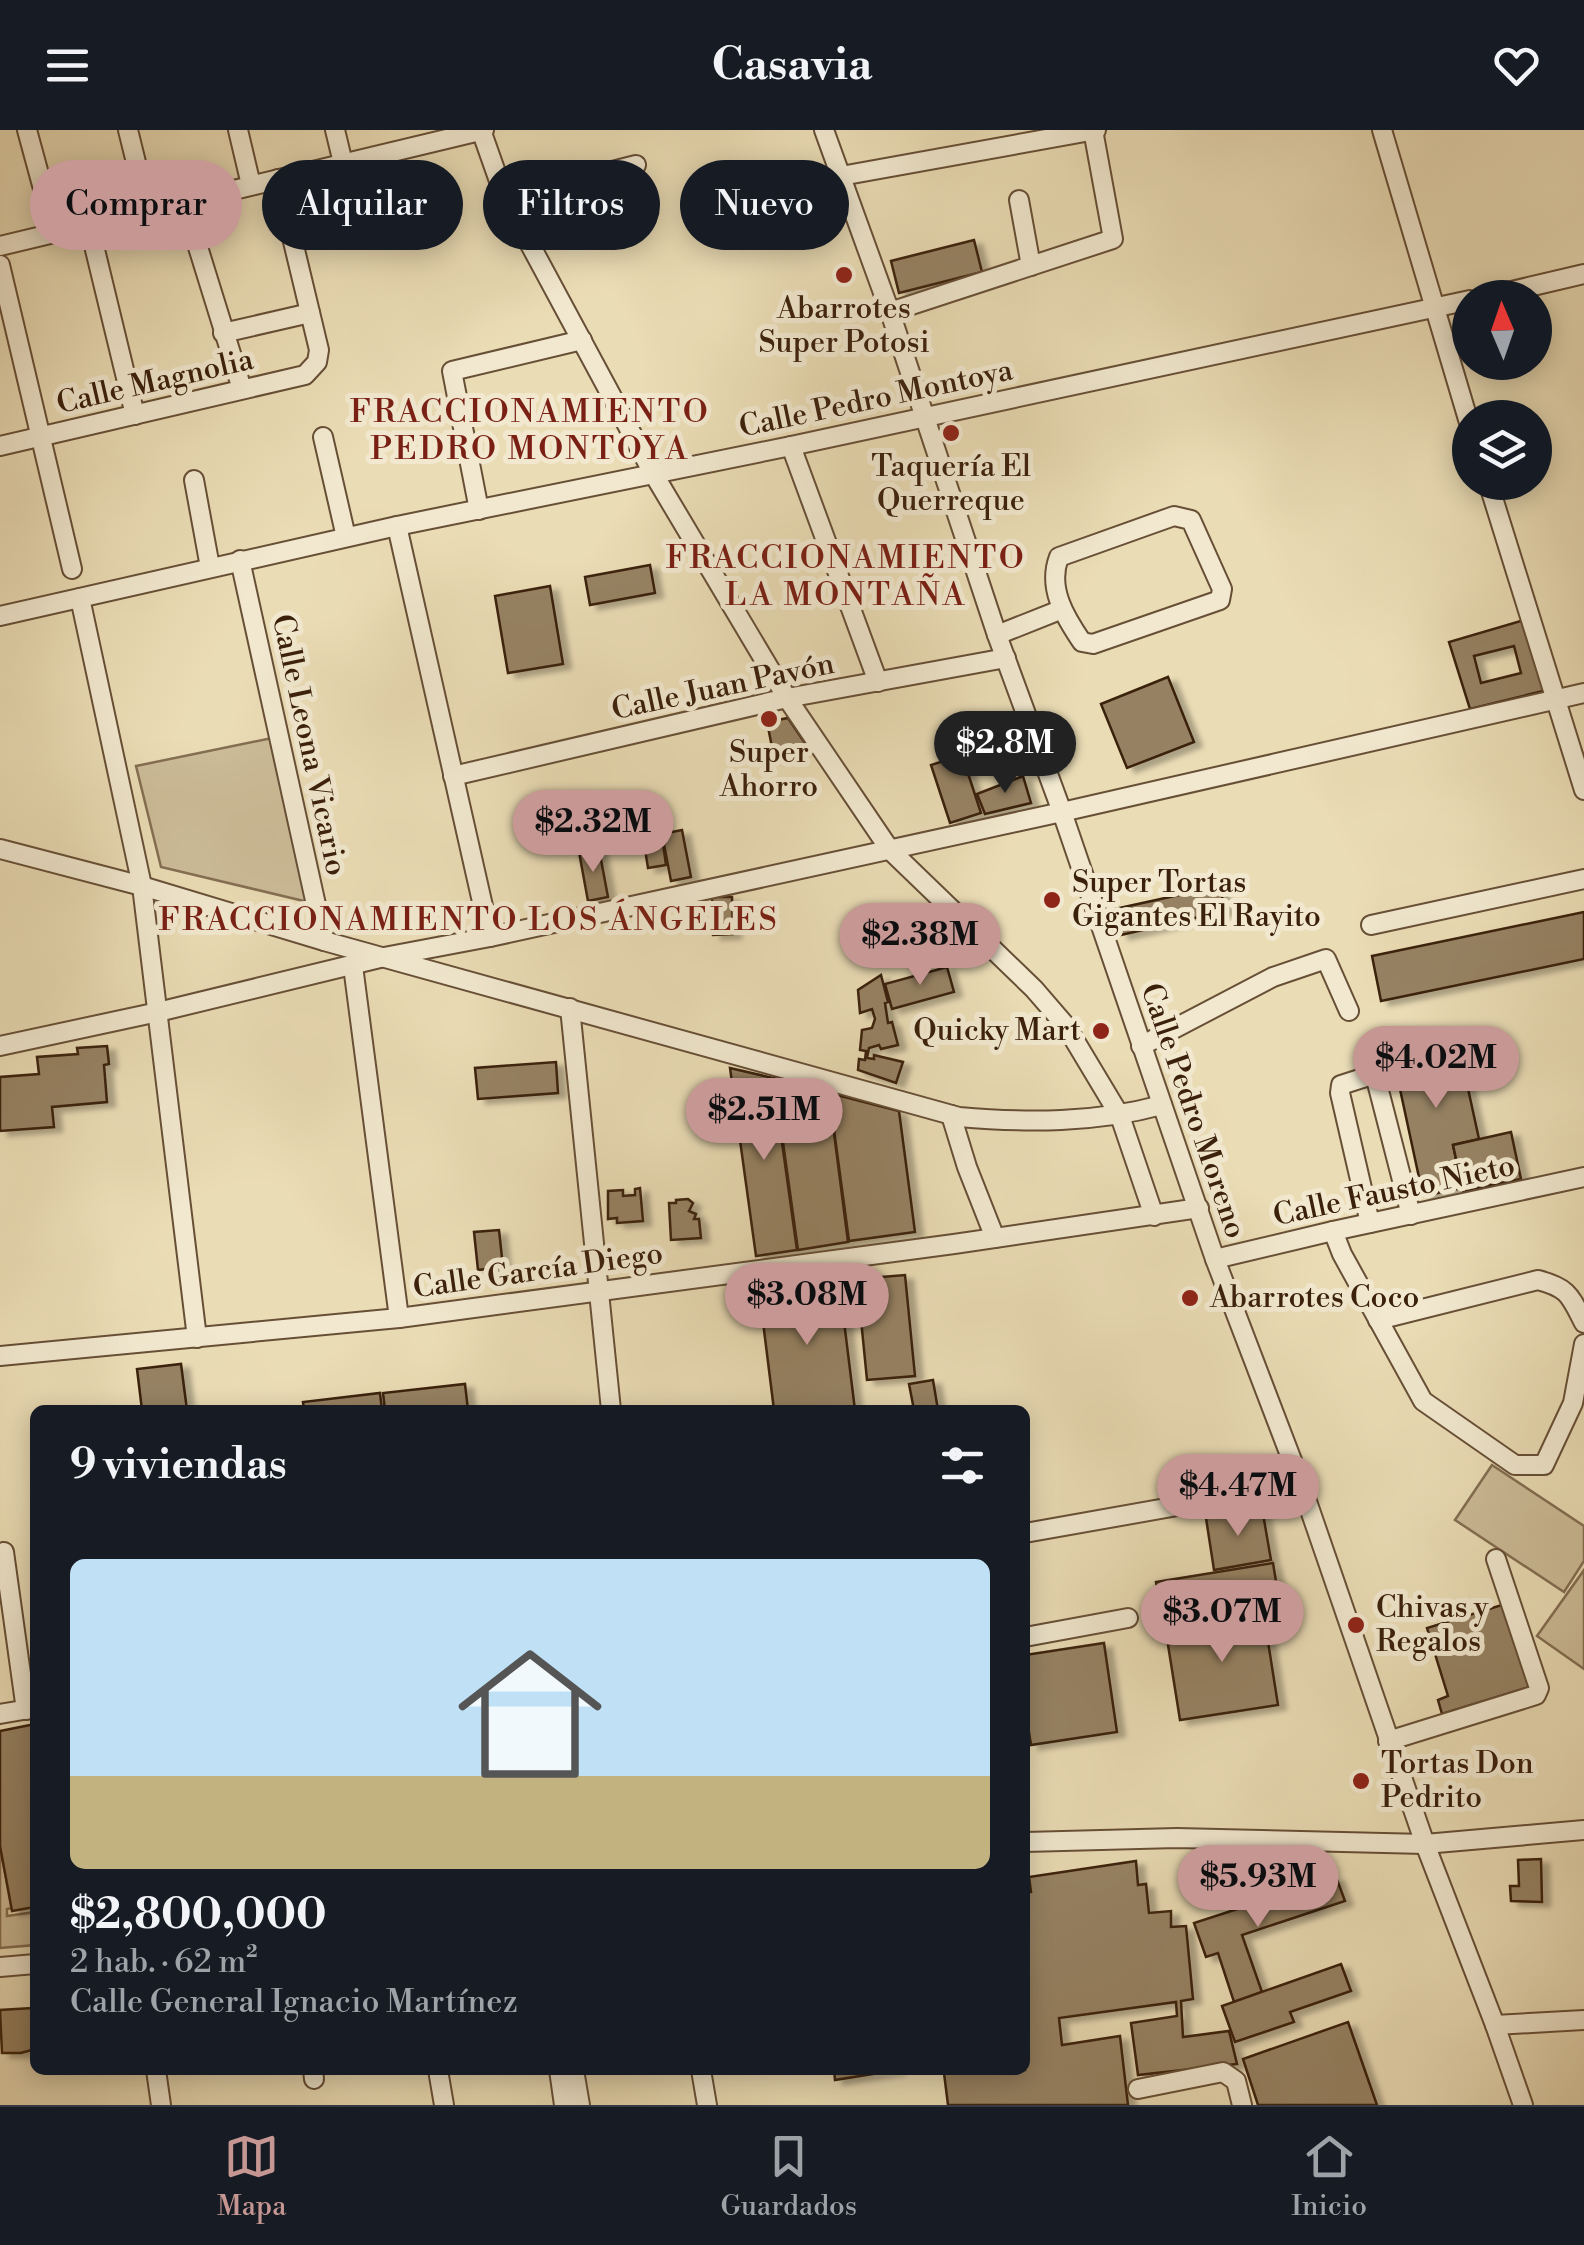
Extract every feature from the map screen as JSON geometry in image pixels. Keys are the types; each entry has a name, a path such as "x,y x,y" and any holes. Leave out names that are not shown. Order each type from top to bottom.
{"street":[{"path":"26,130 34,160"},
{"path":"128,130 135,160"},
{"path":"238,130 251,186"},
{"path":"335,130 342,160"},
{"path":"356,160 482,130 492,160"},
{"name":"Calle Pedro Moreno","path":"824,130 835,160"},
{"path":"849,175 1095,130 1113,239 890,312"},
{"path":"1382,130 1462,400"},
{"path":"242,188 262,183"},
{"name":"Calle Pedro Moreno","path":"849,198 1215,1260 1301,1484 1388,1741 1523,2105"},
{"path":"1019,200 1031,266"},
{"path":"0,246 30,239"},
{"path":"94,250 135,415"},
{"path":"198,250 242,389"},
{"path":"223,334 310,314 295,250"},
{"path":"533,250 653,473 787,698 890,850 1066,1026 1120,1116 1154,1216"},
{"path":"0,266 72,568"},
{"path":"1552,282 1584,274"},
{"name":"Calle Pedro Montoya","path":"0,616 397,526 1452,304"},
{"name":"Calle Magnolia","path":"0,446 305,375 317,362 319,350 310,314"},
{"path":"479,510 452,371 582,340"},
{"path":"324,436 346,537"},
{"path":"791,446 878,682"},
{"path":"194,480 210,567"},
{"path":"1494,500 1584,790"},
{"path":"1174,516 1191,520 1222,590 1220,600 1092,644 1082,642 1060,610 1054,569 1059,557 1174,516"},
{"path":"397,526 490,937"},
{"name":"Calle Leona Vicario","path":"240,560 324,942"},
{"path":"80,598 142,886 197,1338"},
{"path":"997,635 1060,610"},
{"name":"Calle Juan Pavón","path":"454,776 787,698 1006,658"},
{"path":"0,1046 384,957 890,850 1584,693"},
{"path":"0,849 950,1115 1014,1122 1120,1116 1162,1106"},
{"path":"1371,924 1584,878"},
{"path":"1141,1046 1273,977 1326,959 1349,1011"},
{"path":"353,966 399,1318"},
{"path":"570,1008 611,1405"},
{"path":"1370,1223 1340,1092 1342,1085 1369,1076 1376,1079 1410,1214"},
{"path":"950,1115 996,1238"},
{"name":"Calle Fausto Nieto","path":"1215,1260 1584,1177"},
{"name":"Calle García Diego","path":"0,1356 399,1318 1199,1208"},
{"path":"1333,1231 1423,1402 1515,1465 1544,1466 1573,1403 1584,1344"},
{"path":"1378,1320 1538,1280 1558,1285 1571,1297 1584,1324"},
{"path":"1030,1531 1301,1484"},
{"path":"0,1714 30,1709 4,1552"},
{"path":"1388,1741 1536,1695 1538,1688 1496,1559"},
{"path":"1030,1636 1128,1618"},
{"path":"1030,1842 1177,1838 1425,1844 1584,1830"},
{"path":"0,1967 30,1964"},
{"path":"1495,2025 1584,2020"},
{"path":"1138,2089 1223,2072 1236,2081 1242,2105"},
{"path":"157,2075 161,2105"},
{"path":"439,2075 444,2105"},
{"path":"559,2075 564,2105"},
{"path":"575,2075 580,2105"},
{"path":"702,2075 707,2105"}],"shaded area":[{"path":"272,738 308,902 161,867 136,766"},
{"path":"1492,1465 1584,1526 1584,1561 1564,1592 1455,1520"},
{"path":"1584,1570 1584,1669 1537,1636"},
{"path":"0,1848 12,1908 7,1909 7,1916 30,1913 30,1945 0,1948"}],"building":[{"path":"974,240 982,272 899,293 891,261"},
{"path":"650,565 655,593 590,605 585,577"},
{"path":"550,586 563,664 508,673 495,596"},
{"path":"1524,620 1547,690 1470,709 1449,642","holes":["1514,646 1521,673 1481,683 1474,656"]},
{"path":"1168,677 1194,742 1127,768 1101,704"},
{"path":"788,718 807,746 774,757 767,722"},
{"path":"962,755 981,813 950,823 931,765"},
{"path":"1023,776 1031,803 985,814 977,794"},
{"path":"659,815 666,865 648,868 640,818"},
{"path":"682,830 691,877 671,881 662,834"},
{"path":"599,849 608,897 588,901 579,852"},
{"path":"1220,886 1225,911 1121,935 1115,909"},
{"path":"712,897 732,897 733,934 713,935"},
{"path":"1584,912 1584,959 1381,1001 1372,956"},
{"path":"923,914 931,937 882,952 875,928"},
{"path":"947,967 954,992 892,1009 885,984"},
{"path":"881,975 888,1002 888,1023 892,1022 898,1045 869,1048 867,1058 874,1059 874,1055 903,1062 896,1083 858,1070 859,1059 865,1060 866,1051 860,1050 862,1030 872,1028 875,1019 872,1009 860,1013 858,990"},
{"path":"1457,1038 1479,1139 1453,1145 1462,1188 1423,1196 1392,1052"},
{"path":"107,1046 107,1102 52,1107 54,1127 0,1131 0,1077 39,1074 37,1057 78,1054 77,1048"},
{"path":"556,1062 558,1093 478,1099 475,1068"},
{"path":"730,1068 773,1078 797,1250 756,1256"},
{"path":"774,1078 829,1094 848,1242 798,1250"},
{"path":"829,1093 899,1111 915,1232 849,1241"},
{"path":"1511,1132 1521,1179 1463,1191 1453,1145"},
{"path":"640,1188 643,1221 617,1223 617,1218 608,1219 608,1191 623,1190 623,1196 635,1195 635,1189"},
{"path":"688,1199 693,1203 689,1211 696,1214 694,1219 699,1219 701,1238 671,1240 669,1203"},
{"path":"499,1230 503,1267 478,1270 474,1232"},
{"path":"905,1275 915,1376 867,1380 857,1279"},
{"path":"839,1281 854,1405 773,1405 759,1290"},
{"path":"181,1364 186,1405 141,1405 137,1369"},
{"path":"933,1380 937,1405 913,1405 909,1384"},
{"path":"465,1384 467,1405 384,1405 383,1393"},
{"path":"380,1393 381,1405 303,1405 303,1402"},
{"path":"1262,1508 1271,1560 1214,1570 1206,1518"},
{"path":"1273,1563 1280,1606 1163,1624 1156,1582"},
{"path":"1505,1604 1530,1687 1442,1714 1438,1700 1448,1696 1427,1628"},
{"path":"1263,1610 1278,1705 1180,1720 1165,1626"},
{"path":"1104,1643 1117,1732 1031,1745 1030,1654"},
{"path":"30,1725 30,1908 12,1911 0,1846 0,1731"},
{"path":"1541,1859 1542,1902 1511,1901 1510,1886 1519,1886 1518,1860"},
{"path":"1136,1861 1138,1885 1146,1884 1149,1913 1171,1911 1171,1927 1186,1926 1193,1999 1181,2001 1183,2037 1229,2031 1237,2064 1138,2075 1131,2023 1177,2016 1176,2002 1059,2018 1062,2045 1120,2036 1128,2105 948,2105 944,2075 1030,2075 1030,1877"},
{"path":"1336,1877 1345,1901 1242,1935 1262,1992 1234,2002 1218,1953 1206,1957 1194,1923"},
{"path":"1341,1964 1351,1991 1290,2012 1294,2022 1235,2042 1222,2006"},
{"path":"30,2008 30,2050 2,2053 0,2010"},
{"path":"1348,2022 1377,2105 1258,2105 1243,2059"},
{"path":"834,2075 866,2075 835,2080"}],"place":[{"name":"Abarrotes Super Potosi","path":"844,275"},
{"name":"Taquería El Querreque","path":"951,433"},
{"name":"Super Ahorro","path":"769,719"},
{"name":"Super Tortas Gigantes El Rayito","path":"1052,900"},
{"name":"Quicky Mart","path":"1101,1031"},
{"name":"Abarrotes Coco","path":"1190,1298"},
{"name":"Chivas y Regalos","path":"1356,1625"},
{"name":"Tortas Don Pedrito","path":"1361,1781"}],"district":[{"name":"FRACCIONAMIENTO PEDRO MONTOYA","path":"530,430"},
{"name":"FRACCIONAMIENTO LA MONTAÑA","path":"846,576"},
{"name":"FRACCIONAMIENTO LOS ÁNGELES","path":"469,920"}]}
